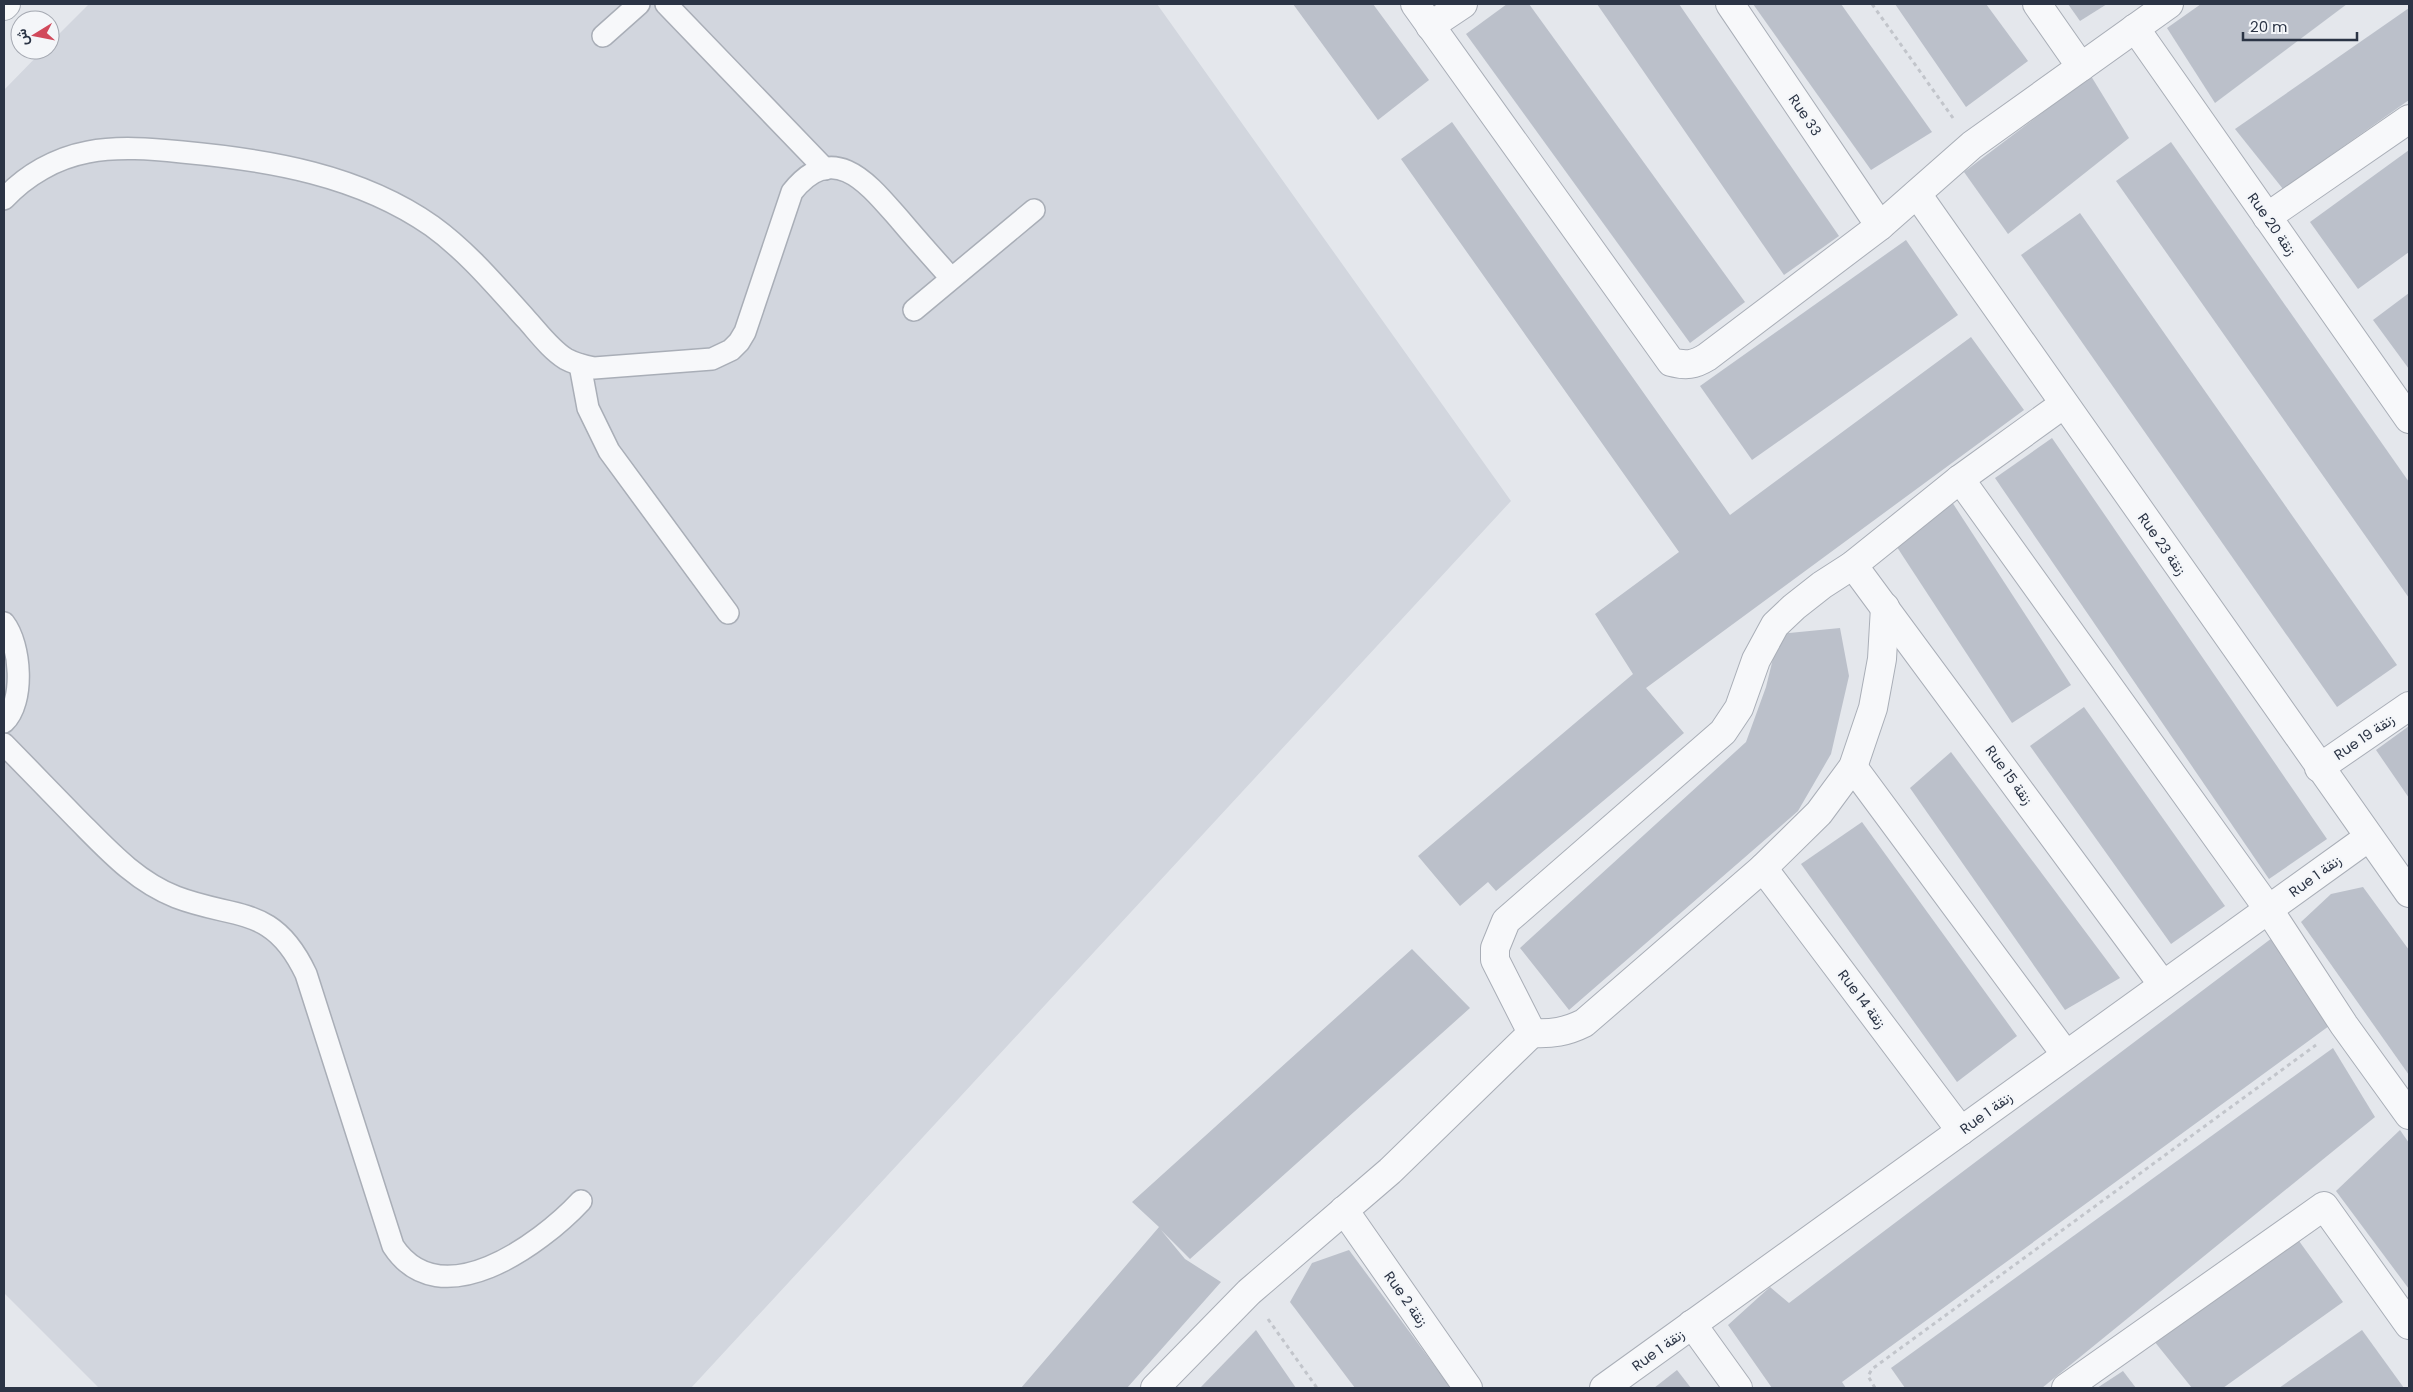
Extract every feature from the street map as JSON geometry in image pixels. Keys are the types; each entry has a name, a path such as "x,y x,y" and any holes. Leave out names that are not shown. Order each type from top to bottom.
{"street":[{"path":"1415,4 1671,362 1683,365 1695,364 1707,357 1880,226 1972,145 2169,4"},
{"path":"1430,26 1463,4"},
{"name":"Rue 33","path":"1730,4 1880,226"},
{"path":"2037,4 2081,67"},
{"name":"Rue 20 زنقة","path":"2135,28 2408,416"},
{"path":"2267,217 2409,119"},
{"name":"Rue 23 زنقة","path":"1917,194 2319,768 2409,893"},
{"path":"1532,1033 1495,960 1496,948 1506,921 1723,732 1739,708 1756,660 1775,625 1822,585 1853,565 1960,479 2064,404"},
{"path":"1960,479 2269,910 2344,1025 2409,1115"},
{"name":"Rue 15 زنقة","path":"1853,565 1886,607 2163,985"},
{"path":"1164,1385 1249,1292 1390,1172 1532,1033 1553,1034 1569,1031 1584,1023 1763,868 1819,813 1853,768 1873,708 1882,659 1886,607"},
{"name":"Rue 19 زنقة","path":"2319,768 2409,706"},
{"path":"1853,768 2066,1055"},
{"name":"Rue 1 زنقة","path":"1604,1388 2368,837"},
{"name":"Rue 14 زنقة","path":"1763,868 1961,1131"},
{"path":"2066,1388 2324,1206 2409,1325"},
{"name":"Rue 2 زنقة","path":"1344,1210 1468,1388"},
{"path":"1692,1324 1738,1388"}],"lane":[{"path":"603,36 639,4"},
{"path":"666,4 825,169"},
{"path":"4,199 28,177 47,166 67,157 90,151 150,149 193,153 316,174 378,195 432,227 478,266 554,350 580,365 609,368 712,360 731,350 740,342 792,192 801,181 825,169 848,170 868,182 951,278"},
{"path":"914,310 1034,210"},
{"path":"580,365 588,408 609,451 728,613"},
{"path":"4,623 14,647 18,668 14,702 4,722"},
{"path":"4,744 120,863 148,883 175,897 254,918 286,941 298,956 306,974 393,1246 401,1258 412,1268 440,1278 455,1277 489,1266 521,1251 542,1237 563,1220 581,1201"}],"path":[{"path":"1872,4 1972,145"},
{"path":"1875,1388 1868,1376 1872,1369 2344,1025"},
{"path":"1249,1292 1317,1388"}],"shaded area":[{"path":"89,4 1157,4 1511,501 691,1388 99,1388 4,1293 4,90 33,60 60,60 60,33"}],"building":[{"path":"1293,4 1373,4 1429,80 1378,120"},
{"path":"1507,4 1529,4 1745,302 1690,343 1466,34"},
{"path":"1597,4 1679,4 1839,236 1784,275"},
{"path":"1753,4 1841,4 1932,132 1871,170"},
{"path":"1895,4 1986,4 2028,61 1966,107"},
{"path":"2068,4 2107,4 2080,21"},
{"path":"2201,4 2347,4 2215,103 2167,28"},
{"path":"2409,8 2409,100 2283,189 2235,129"},
{"path":"2091,76 2129,138 2008,234 1964,172"},
{"path":"1452,122 1730,515 1971,337 2024,410 1646,688 1684,733 1496,891 1488,882 1460,906 1418,856 1633,674 1595,614 1679,552 1401,159"},
{"path":"2171,142 2409,482 2409,598 2116,181"},
{"path":"2409,150 2409,252 2358,289 2310,222"},
{"path":"2080,213 2397,665 2337,707 2021,255"},
{"path":"1906,240 1958,315 1752,460 1700,386"},
{"path":"2409,293 2409,369 2373,320"},
{"path":"2052,438 2327,839 2269,879 1995,478"},
{"path":"1952,502 2071,685 2012,723 1893,541"},
{"path":"1840,628 1849,676 1831,754 1798,811 1569,1010 1520,948 1746,742 1766,687 1779,634"},
{"path":"2084,707 2225,906 2171,944 2030,746"},
{"path":"2409,726 2409,798 2376,750"},
{"path":"1951,752 2120,978 2065,1010 1910,788"},
{"path":"1862,822 2017,1036 1957,1082 1801,864"},
{"path":"2363,887 2409,950 2409,1075 2301,922 2331,894"},
{"path":"2272,938 2329,1026 1842,1382 1846,1388 1772,1388 1728,1325 1770,1287 1789,1303"},
{"path":"1412,949 1470,1008 1190,1259 1161,1230 1185,1259 1221,1282 1127,1388 1021,1388 1159,1227 1132,1202"},
{"path":"2333,1048 2375,1117 2042,1388 1905,1388 1891,1368"},
{"path":"2400,1130 2409,1143 2409,1289 2336,1191"},
{"path":"2294,1234 2343,1302 2223,1388 2192,1388 2154,1341"},
{"path":"1349,1250 1451,1388 1355,1388 1290,1302 1312,1263"},
{"path":"1256,1330 1296,1388 1200,1388"},
{"path":"2362,1330 2404,1388 2279,1388"},
{"path":"1677,1370 1691,1388 1654,1388"},
{"path":"2123,1371 2136,1388 2097,1388"}]}
